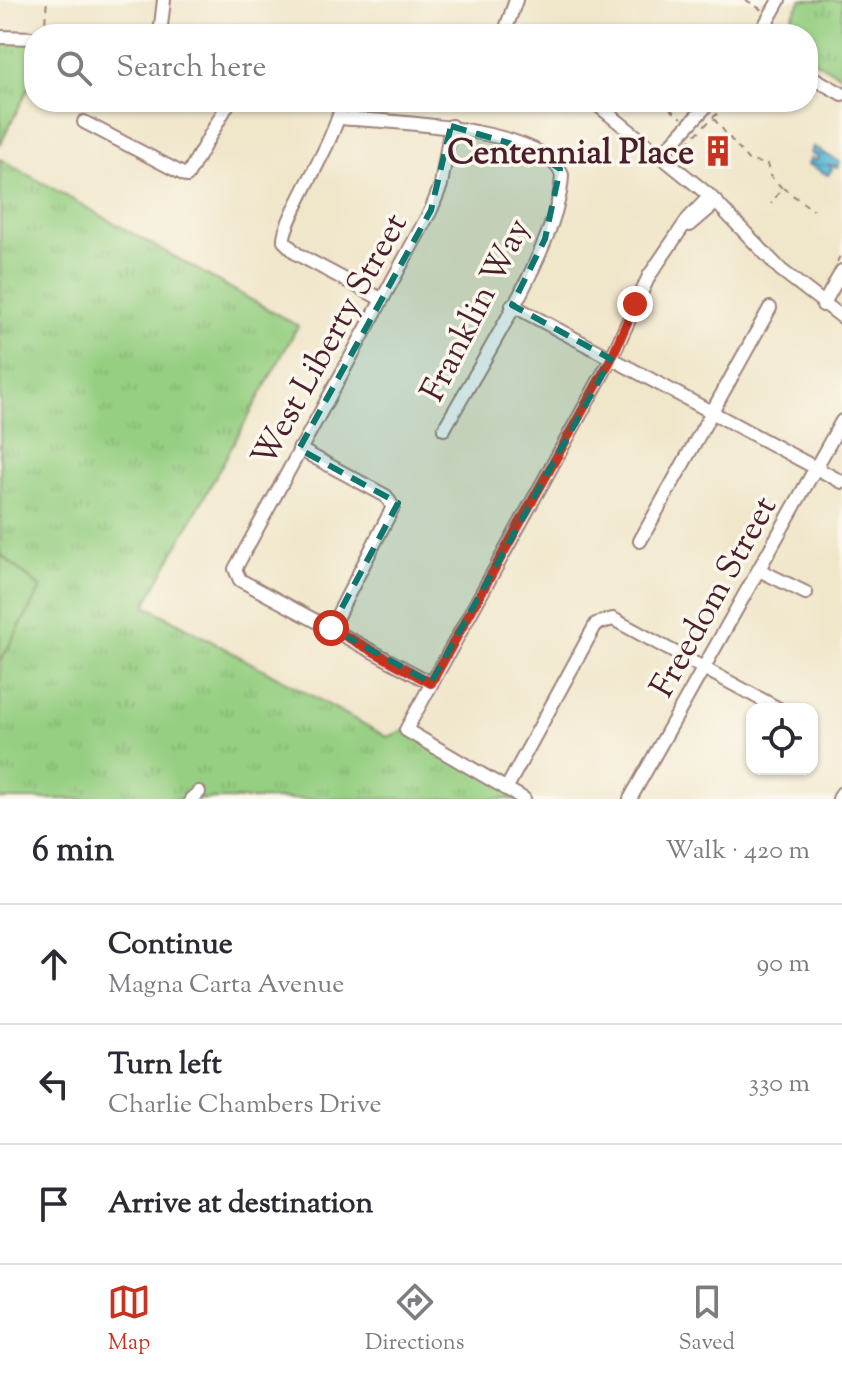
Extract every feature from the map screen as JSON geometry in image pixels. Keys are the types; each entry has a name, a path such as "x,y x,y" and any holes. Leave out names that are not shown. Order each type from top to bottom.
{"street":[{"path":"161,24 164,0"},
{"path":"508,24 516,0"},
{"path":"766,24 779,0"},
{"path":"0,37 24,38"},
{"path":"818,81 842,94"},
{"path":"84,122 187,176 223,112"},
{"path":"341,112 329,146 287,223 284,241 297,254 381,299"},
{"path":"607,112 713,199 768,259 842,317"},
{"path":"661,155 701,112"},
{"path":"340,118 451,126"},
{"name":"Franklin Way","path":"444,429 545,239 562,183 560,169 529,149 451,126"},
{"name":"West Liberty Street","path":"331,628 240,580 235,573 436,198 451,126"},
{"path":"524,799 406,730 611,359 649,276 687,225 688,219 713,199"},
{"path":"823,305 842,271"},
{"path":"512,305 842,482"},
{"path":"640,541 770,308"},
{"name":"Freedom Street","path":"630,799 842,421"},
{"path":"299,449 392,503 393,511 331,628 431,683"},
{"path":"759,570 806,593"},
{"path":"506,789 596,624 604,619 613,619 768,703"},
{"path":"839,799 842,793"}],"path":[{"path":"45,24 47,0"},
{"path":"746,0 763,10"},
{"path":"687,143 720,112"},
{"path":"714,119 749,161 767,164 770,176 813,210"},
{"path":"771,204 782,188"}],"highlighted area":[{"path":"451,126 529,149 560,169 545,239 512,305 611,359 431,683 331,628 398,503 299,449 431,210"}],"green space":[{"path":"801,0 842,0 842,76 818,63 818,24 788,24"},
{"path":"0,38 24,38 24,97 0,145"},
{"path":"0,159 298,326 145,605 387,737 406,730 524,799 0,799 0,662 41,588 0,554"},
{"path":"0,554 41,588 0,662"}],"water":[{"path":"813,147 840,162 837,168 828,164 832,169 828,175 808,164 811,158 816,161 818,158 810,153"}],"place":[{"name":"Centennial Place","path":"718,151"}],"route":[{"path":"331,628 431,683 611,359 635,304"}]}
